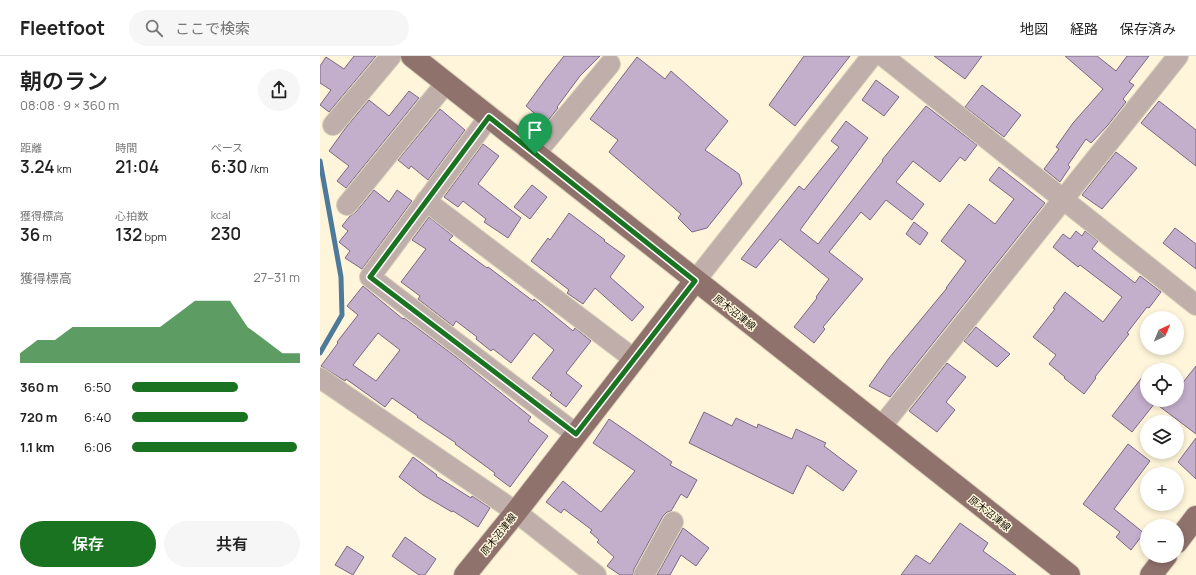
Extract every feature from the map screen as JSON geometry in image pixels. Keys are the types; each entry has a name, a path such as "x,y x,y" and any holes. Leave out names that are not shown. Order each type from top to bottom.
{"main road":[{"path":"412,56 695,281"},
{"name":"原木沼津線","path":"465,575 516,512 695,281 1069,575"},
{"path":"1184,533 1196,517"},
{"path":"1151,575 1160,563"}],"street":[{"path":"333,125 391,56"},
{"path":"695,281 872,56"},
{"path":"883,56 1196,305"},
{"path":"881,427 1178,56"},
{"path":"535,154 610,64"},
{"path":"347,205 446,83"},
{"path":"489,117 370,277 576,434"},
{"path":"426,201 634,359"},
{"path":"320,378 516,512 596,575"},
{"path":"644,575 673,522"}],"building":[{"path":"354,56 376,56 329,112 320,105 331,90 320,83 320,66 326,57 344,69"},
{"path":"564,56 600,56 580,76 546,123 526,106"},
{"path":"804,56 850,56 795,126 769,105"},
{"path":"934,56 982,56 965,79"},
{"path":"1065,56 1097,56 1116,71 1127,56 1149,56 1129,82 1134,85 1123,99 1126,102 1108,125 1091,143 1086,139 1068,165 1070,167 1060,182 1044,169 1059,149 1056,147 1073,123 1103,89"},
{"path":"637,57 665,79 671,71 728,121 705,150 739,174 742,184 707,228 692,232 678,218 681,214 609,152 618,140 590,119"},
{"path":"876,80 899,97 884,116 862,100"},
{"path":"982,85 1021,115 1004,137 965,107"},
{"path":"409,91 419,98 346,188 337,181 349,166 329,151 347,126 369,100 389,116"},
{"path":"1159,101 1196,130 1196,166 1141,123"},
{"path":"926,106 977,145 965,161 960,157 940,182 913,161 896,182 924,204 912,220 886,200 870,220 861,212 829,252 863,279 823,327 825,329 814,343 794,327 817,298 816,297 829,279 780,239 756,268 741,259 799,186 804,190 839,147 831,141 846,121 868,138 800,230 818,244 883,161 882,160"},
{"path":"440,109 465,130 428,180 411,166 409,169 398,160"},
{"path":"483,144 499,156 478,184 521,218 508,238 484,222 486,219 463,201 458,207 444,197"},
{"path":"1116,152 1137,168 1102,209 1082,195"},
{"path":"999,167 1045,203 890,397 869,386 889,358 947,288 966,261 941,241 969,204 995,224 1014,199 989,180"},
{"path":"532,185 547,197 530,219 514,207"},
{"path":"374,190 389,202 397,190 412,201 362,269 345,258 350,251 339,242 348,231 342,226"},
{"path":"569,213 625,256 610,277 644,307 632,321 595,288 583,304 567,293 569,290 531,261 548,238 550,240"},
{"path":"429,217 453,236 449,240 533,301 534,299 573,331 575,328 591,341 566,373 582,386 566,407 550,395 552,393 532,378 554,350 534,333 511,363 493,349 491,351 476,339 477,337 456,321 453,326 418,299 420,296 401,282 426,249 412,240"},
{"path":"914,222 928,233 920,245 906,234"},
{"path":"1175,228 1196,244 1196,269 1163,243"},
{"path":"1076,231 1082,236 1085,231 1098,241 1092,249 1135,283 1140,276 1161,292 1149,308 1147,307 1144,311 1140,311 1140,316 1127,333 1129,334 1095,377 1096,378 1084,394 1049,364 1056,355 1033,337 1055,309 1053,308 1065,292 1103,322 1122,297 1080,265 1078,267 1053,247 1063,234 1070,239"},
{"path":"363,286 403,319 404,318 456,357 531,417 528,421 548,436 510,487 494,475 495,473 455,444 456,443 392,398 385,407 346,379 345,381 321,366 358,315 347,306","holes":["378,333 400,350 376,381 353,365"]},
{"path":"976,327 1010,354 997,367 964,341"},
{"path":"947,363 966,377 946,402 955,410 937,432 909,411"},
{"path":"1196,366 1196,434 1184,425 1184,415 1171,415 1160,407 1184,407 1184,381"},
{"path":"1140,380 1140,407 1152,407 1145,415 1140,415 1140,422 1132,432 1112,416"},
{"path":"704,412 732,426 736,418 757,428 758,424 792,439 796,429 826,443 824,446 857,471 843,491 807,465 793,494 689,443"},
{"path":"609,419 672,462 670,465 697,480 687,498 681,494 671,511 667,512 663,516 634,569 633,575 620,575 607,566 614,557 597,542 599,540 590,532 592,530 564,509 561,513 546,502 563,481 601,512 635,471 593,443"},
{"path":"1196,438 1196,479 1178,462 1180,459 1184,459 1184,454"},
{"path":"1128,444 1140,453 1140,459 1147,459 1150,461 1146,467 1140,467 1140,474 1114,509 1140,530 1140,538 1131,550 1116,537 1120,532 1083,504"},
{"path":"413,457 437,475 436,476 490,508 478,527 453,511 452,512 423,495 399,477"},
{"path":"960,523 988,543 983,551 1016,575 901,575 916,555 930,564"},
{"path":"683,528 709,548 696,566 681,555 670,575 657,575"},
{"path":"405,537 436,559 425,575 419,575 392,556"},
{"path":"347,546 364,557 353,575 335,565"}],"waterway":[{"path":"320,161 341,277 342,315 320,353"}],"route":[{"path":"489,117 535,154 695,281 576,434 370,277 489,117"}]}
